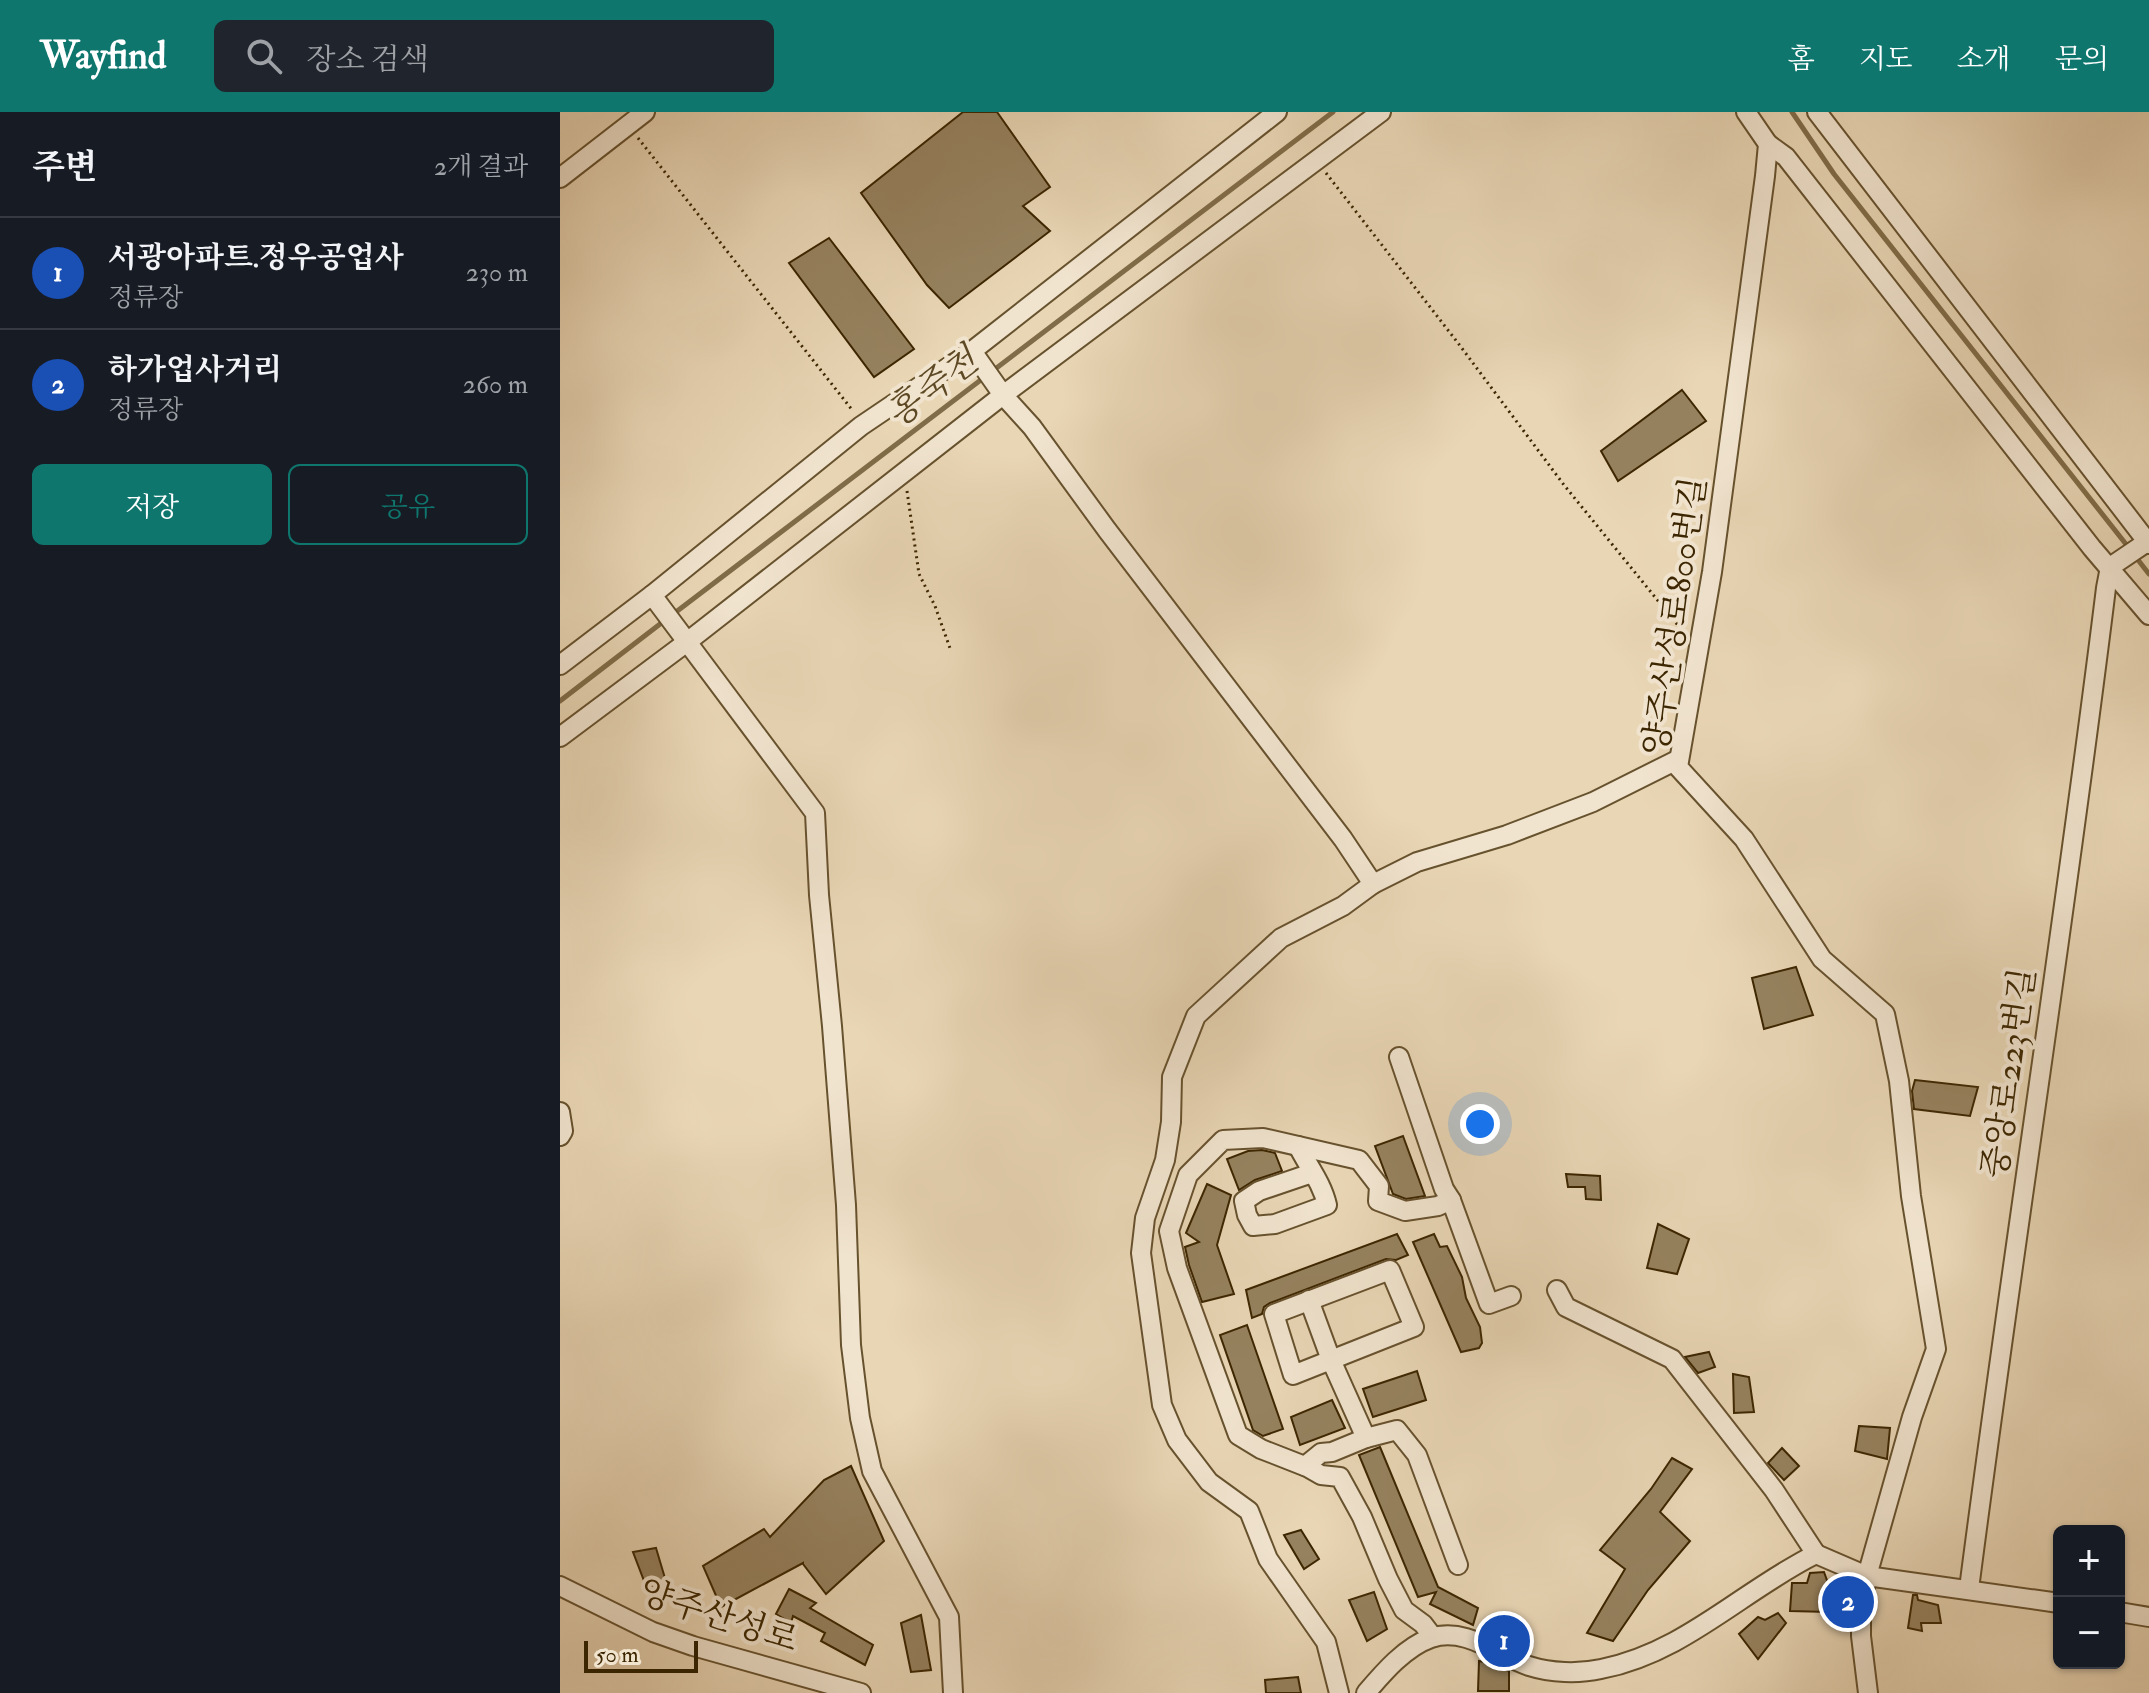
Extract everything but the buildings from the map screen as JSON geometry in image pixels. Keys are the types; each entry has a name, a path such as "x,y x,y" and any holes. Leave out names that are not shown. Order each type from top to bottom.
{"street":[{"path":"560,178 645,112"},
{"path":"560,665 861,426 972,351 1277,112"},
{"path":"560,737 687,642 1003,395 1381,112"},
{"path":"1746,112 1768,144 1786,157 2092,548 2149,615"},
{"path":"1817,112 2148,543 2110,567"},
{"name":"양주산성로800번길","path":"1768,144 1717,541 1678,767 1744,839 1822,959 1885,1014 1899,1081 1911,1196 1936,1349 1912,1417 1867,1576 1861,1611 1861,1636 1868,1693"},
{"path":"972,351 1343,839 1373,884"},
{"name":"중앙로223번길","path":"1969,1589 2110,567"},
{"path":"652,595 815,813 819,895 846,1205 851,1345 860,1418 872,1471 949,1617 953,1693"},
{"path":"1339,1693 1326,1642 1268,1559 1249,1511 1209,1482 1177,1440 1162,1405 1141,1253 1145,1218 1165,1160 1171,1122 1172,1077 1196,1016 1281,938 1417,862 1507,835 1593,802 1679,759"},
{"path":"1399,1057 1444,1189 1451,1200 1489,1304 1511,1296"},
{"path":"560,1112 563,1131 560,1136"},
{"path":"1340,1477 1321,1475 1261,1449 1238,1435 1177,1268 1169,1231 1188,1175 1223,1140 1263,1138 1359,1160 1379,1186 1378,1201 1405,1211 1438,1206 1451,1200"},
{"path":"1298,1146 1312,1173"},
{"path":"1390,1270 1414,1327 1331,1360 1293,1375 1274,1314 1390,1270"},
{"path":"1557,1290 1566,1307 1672,1359 1774,1490 1816,1554 1867,1576 2053,1602"},
{"path":"1309,1300 1331,1360 1366,1438"},
{"path":"1305,1466 1321,1453 1397,1430 1417,1455 1458,1565"},
{"path":"1340,1449 1340,1477 1362,1517 1388,1579 1404,1610 1423,1624 1433,1637"},
{"path":"1366,1693 1397,1660 1433,1637 1470,1639 1527,1666 1545,1670 1581,1672 1603,1669 1651,1653 1702,1627 1795,1564 1816,1554"},
{"name":"양주산성로","path":"560,1586 666,1637 861,1693"},
{"path":"2125,1613 2149,1617"}],"path":[{"path":"628,125 843,398 861,426"},
{"path":"1317,160 1564,485 1700,651"},
{"path":"905,471 919,574 935,606 951,651"}],"waterway":[{"name":"홍죽천","path":"672,615 1333,112"},
{"path":"1792,112 1834,174 2129,548"},
{"path":"2135,556 2149,574"},
{"name":"홍죽천","path":"560,701 664,621"}],"place":[{"name":"하가업사거리","path":"1848,1602"},
{"name":"서광아파트.정우공업사","path":"1504,1641"}]}
